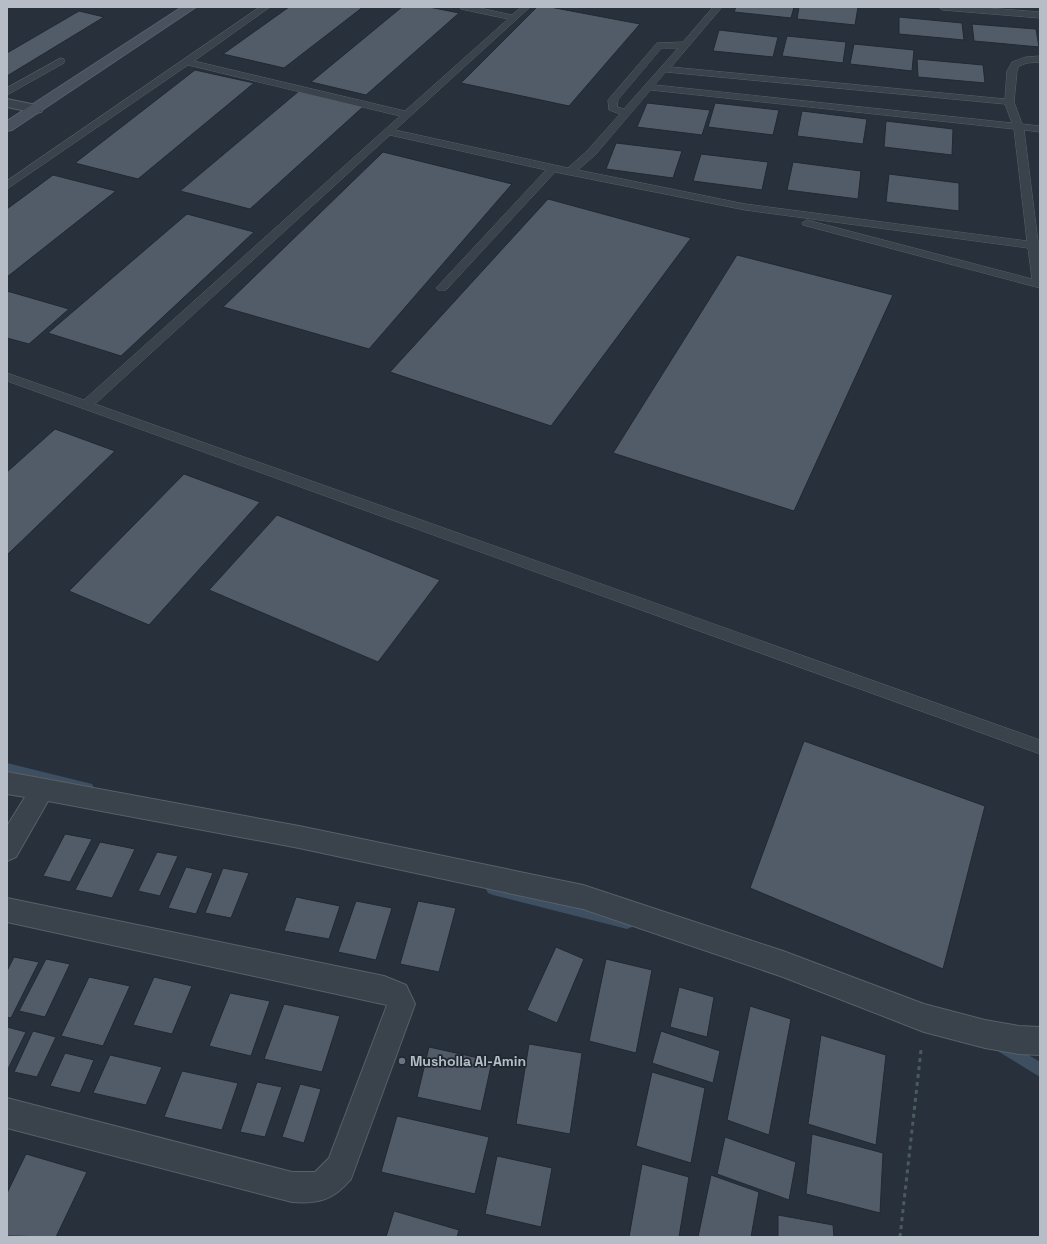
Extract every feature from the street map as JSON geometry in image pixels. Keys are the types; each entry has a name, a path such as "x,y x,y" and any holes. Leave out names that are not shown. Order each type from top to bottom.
{"main road":[{"path":"7,126 190,7"}],"street":[{"path":"7,103 36,108"},
{"path":"7,783 299,837 583,897 776,962 924,1018 985,1034 1019,1040 1040,1041"},
{"path":"7,849 42,790"},
{"path":"7,910 394,992 399,997 400,1004 340,1168 329,1181 315,1189 292,1186 7,1113"}],"lane":[{"path":"7,186 266,7"},
{"path":"464,7 514,18"},
{"path":"86,405 526,7"},
{"path":"570,172 591,153 718,7"},
{"path":"943,7 1003,9 1040,15"},
{"path":"626,113 612,108 613,100 660,45 685,45"},
{"path":"389,132 570,172 745,207 1039,285 1037,246 1019,128 1009,102 1014,64 1026,60 1040,59"},
{"path":"7,92 62,61"},
{"path":"186,62 408,115"},
{"path":"665,69 1009,102"},
{"path":"650,87 1019,128 1040,129"},
{"path":"442,288 553,168"},
{"path":"745,207 1037,246"},
{"path":"7,377 1040,747"}],"path":[{"path":"900,1237 924,1018"}],"building":[{"path":"289,7 363,7 284,68 223,54"},
{"path":"402,7 429,7 459,13 366,95 311,82"},
{"path":"537,7 550,7 640,24 569,106 461,83"},
{"path":"736,7 794,7 791,18 734,12"},
{"path":"799,7 858,7 855,25 797,19"},
{"path":"79,11 104,17 7,76 7,53"},
{"path":"899,17 962,23 964,40 899,34"},
{"path":"972,24 1036,29 1039,47 974,41"},
{"path":"719,30 778,37 773,57 713,51"},
{"path":"787,36 846,42 843,63 782,56"},
{"path":"854,44 914,50 912,71 850,64"},
{"path":"917,59 983,65 985,83 918,77"},
{"path":"195,70 254,83 138,179 75,163"},
{"path":"299,91 364,106 250,209 180,191"},
{"path":"647,103 710,110 702,135 637,127"},
{"path":"715,103 779,110 773,135 708,127"},
{"path":"802,111 867,119 863,144 797,136"},
{"path":"886,121 953,129 952,155 884,147"},
{"path":"616,143 682,151 673,178 606,169"},
{"path":"383,152 512,184 369,349 223,307"},
{"path":"701,154 768,162 762,190 693,181"},
{"path":"793,162 861,171 858,199 787,190"},
{"path":"889,174 959,183 959,211 886,202"},
{"path":"53,175 116,191 7,277 7,209"},
{"path":"548,199 691,238 551,426 390,372"},
{"path":"187,214 254,232 121,356 48,333"},
{"path":"737,255 893,295 794,511 613,453"},
{"path":"7,291 69,309 29,344 7,338"},
{"path":"55,429 115,451 7,555 7,472"},
{"path":"184,474 260,502 149,625 69,591"},
{"path":"277,515 440,580 378,662 209,590"},
{"path":"804,741 985,806 943,969 750,888"},
{"path":"65,834 92,839 70,882 43,876"},
{"path":"100,842 135,849 112,898 75,890"},
{"path":"157,852 178,856 160,896 138,891"},
{"path":"186,867 213,873 196,914 168,908"},
{"path":"223,868 249,873 231,918 205,913"},
{"path":"296,897 340,906 329,939 284,931"},
{"path":"356,901 392,908 376,960 338,952"},
{"path":"418,901 456,908 439,972 400,964"},
{"path":"556,947 584,959 557,1023 527,1010"},
{"path":"14,957 39,962 11,1018 7,1017 7,971"},
{"path":"46,959 70,964 45,1017 19,1011"},
{"path":"606,959 652,970 636,1053 589,1041"},
{"path":"89,977 130,986 103,1046 61,1036"},
{"path":"154,977 192,986 172,1034 133,1025"},
{"path":"679,987 714,997 707,1037 670,1027"},
{"path":"230,993 270,1001 251,1056 209,1046"},
{"path":"284,1004 340,1016 322,1072 264,1059"},
{"path":"750,1006 791,1019 769,1135 727,1120"},
{"path":"7,1027 26,1032 7,1071"},
{"path":"33,1031 56,1037 37,1077 14,1072"},
{"path":"661,1031 720,1051 713,1083 652,1063"},
{"path":"821,1035 886,1055 876,1145 808,1124"},
{"path":"529,1044 582,1053 570,1134 516,1124"},
{"path":"429,1047 492,1061 481,1111 417,1097"},
{"path":"65,1053 94,1060 80,1093 50,1086"},
{"path":"110,1055 162,1067 146,1105 93,1093"},
{"path":"182,1071 238,1083 222,1130 164,1117"},
{"path":"652,1072 705,1088 691,1163 636,1146"},
{"path":"257,1082 282,1087 265,1137 240,1132"},
{"path":"300,1084 321,1089 304,1143 282,1137"},
{"path":"397,1116 489,1137 475,1194 381,1172"},
{"path":"812,1134 883,1153 880,1213 806,1194"},
{"path":"725,1137 796,1162 789,1200 717,1174"},
{"path":"26,1154 87,1172 56,1237 7,1236 7,1193"},
{"path":"497,1156 552,1168 541,1227 485,1214"},
{"path":"642,1164 689,1177 679,1237 629,1237"},
{"path":"711,1175 759,1192 751,1237 698,1237"},
{"path":"394,1211 459,1230 457,1237 386,1237"},
{"path":"778,1215 833,1225 834,1237 778,1237"}],"waterway":[{"path":"7,768 88,788"},
{"path":"493,889 627,923"},
{"path":"1001,1045 1040,1070"}],"place":[{"name":"Musholla Al-Amin","path":"402,1061"}]}
